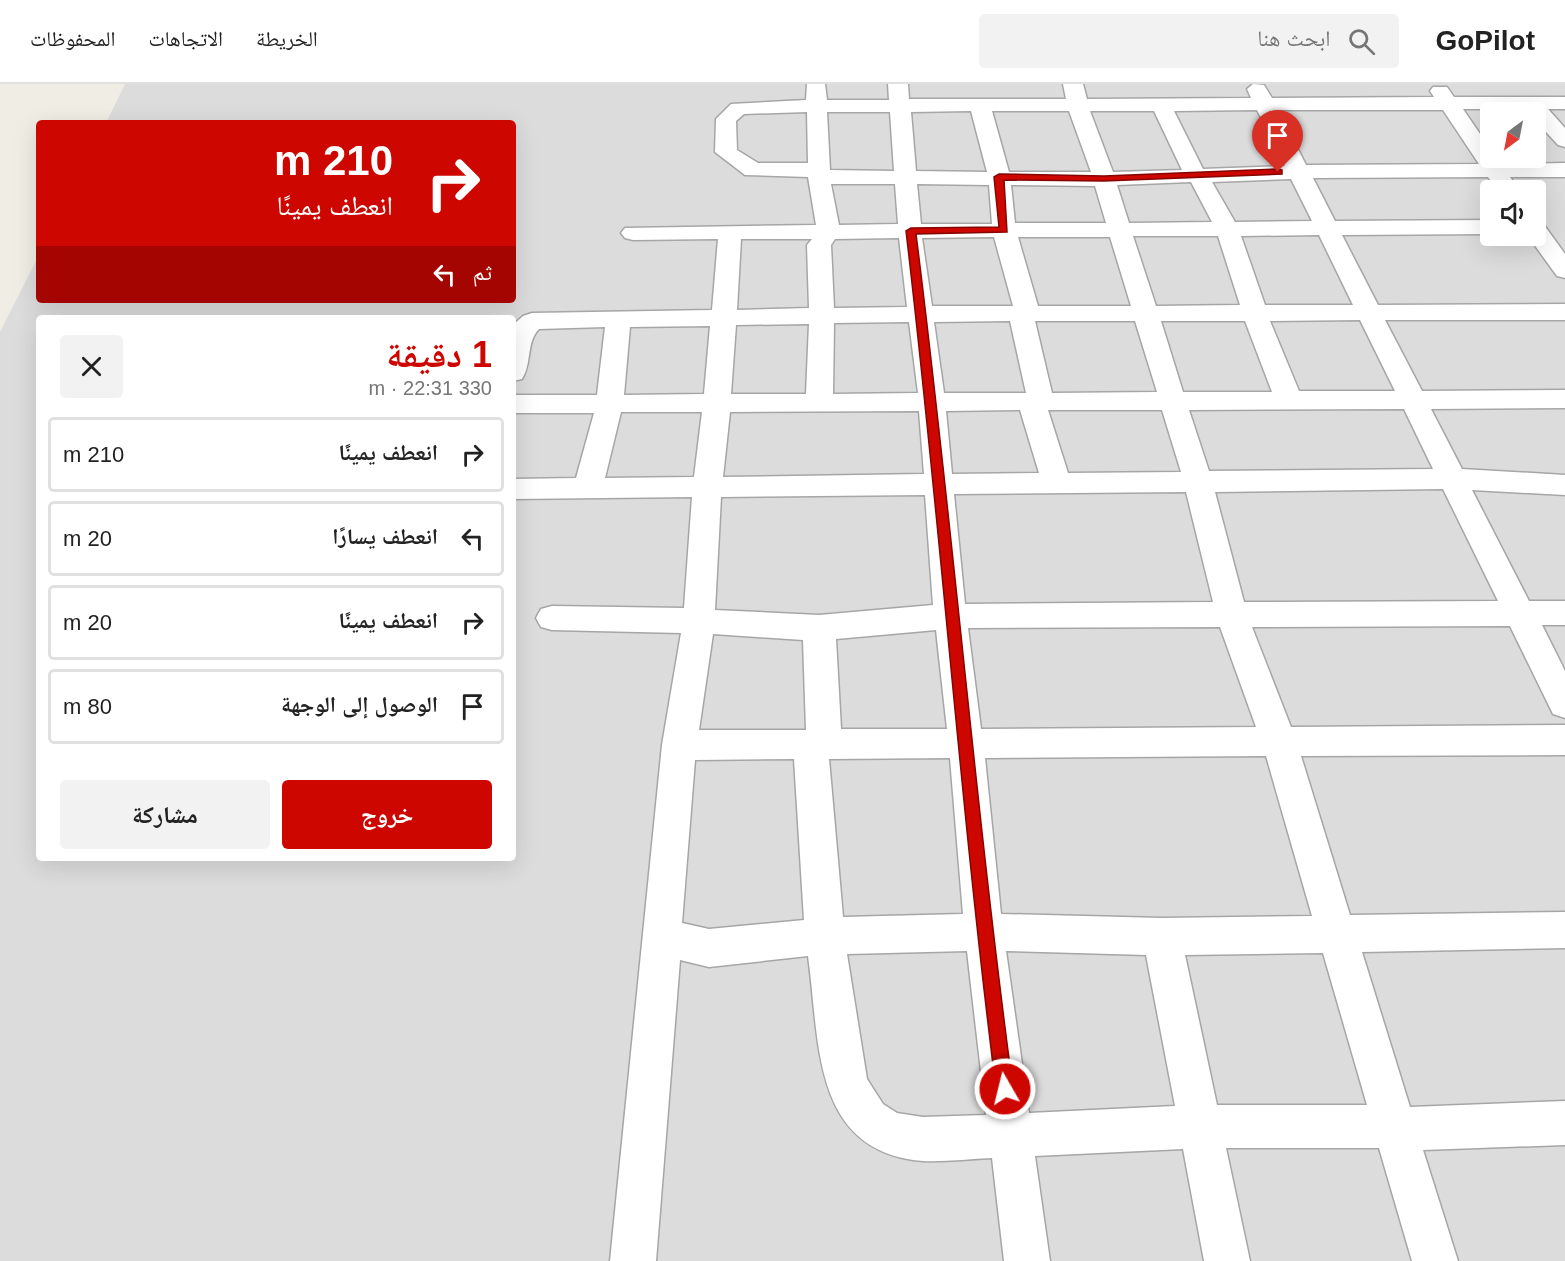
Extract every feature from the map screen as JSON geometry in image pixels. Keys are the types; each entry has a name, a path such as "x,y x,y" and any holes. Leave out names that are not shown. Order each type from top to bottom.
{"street":[{"path":"816,84 819,173 829,231 819,244 822,316 819,402"},
{"path":"1073,84 1078,106 1104,178 1171,401 1198,482 1232,615 1279,742 1436,1261"},
{"path":"1339,84 1351,104"},
{"path":"1435,84 1502,180"},
{"path":"1260,94 1454,479 1517,614 1565,704"},
{"path":"1565,103 1534,97 1450,104 1351,104 1260,94 1161,105 1078,106 982,98 900,95 816,106 738,108 726,119 726,152 753,170 906,176 1104,178 1299,172 1565,170"},
{"path":"900,95 911,231 932,401 950,616 966,743 984,932 1027,1261"},
{"path":"1534,97 1565,141"},
{"path":"982,98 999,177 1004,230 1024,315 1036,401 1058,484"},
{"path":"1161,105 1227,229 1255,314 1289,400"},
{"path":"1546,227 1565,226"},
{"path":"633,232 1480,227"},
{"path":"633,1261 679,745 699,621 707,487 717,403 730,232"},
{"path":"1546,243 1565,271"},
{"path":"516,358 521,332 532,321 922,314 1565,312"},
{"path":"588,488 610,404 618,319"},
{"path":"516,404 1565,399"},
{"path":"516,489 1454,479 1565,485"},
{"path":"552,618 699,621 819,628 950,616 1565,613"},
{"path":"819,628 817,744 825,936 847,1086 868,1119 890,1133 923,1139 1199,1127 1379,1126 1397,1129 1565,1123"},
{"path":"679,745 1565,740"},
{"path":"661,937 709,948 825,936 984,932 1162,937 1565,930"},
{"path":"1162,937 1227,1261"}],"shaded area":[{"path":"125,84 1565,84 1565,1261 0,1261 0,332 36,261 36,303 516,303 516,120 107,120"}],"route":[{"path":"1005,1089 984,932 966,743 950,616 932,401 911,231 1004,230 999,177 1104,178 1278,172"}]}
